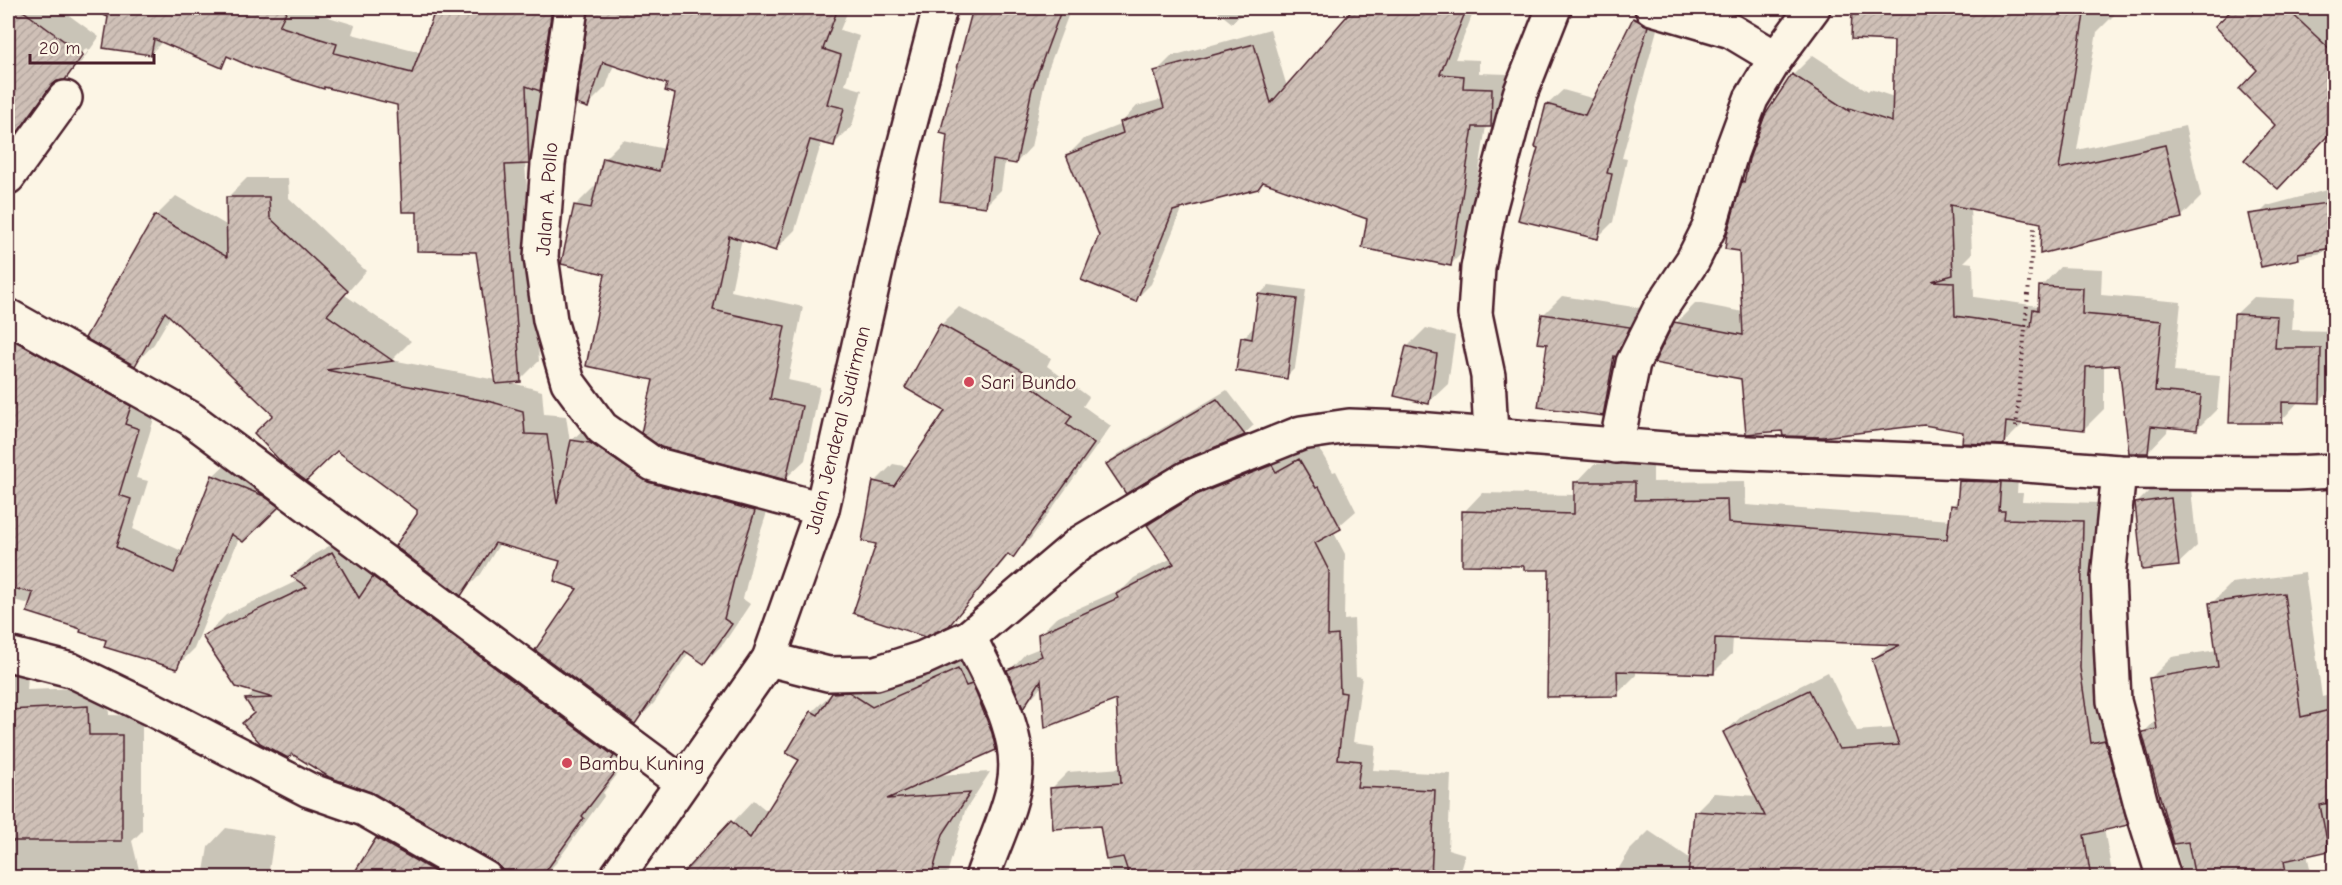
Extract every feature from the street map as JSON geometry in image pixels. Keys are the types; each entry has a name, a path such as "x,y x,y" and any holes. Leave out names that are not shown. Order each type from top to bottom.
{"street":[{"name":"Jalan A. Pollo","path":"571,8 548,164 541,257 549,320 568,381 602,428 653,464 822,509"},
{"name":"Jalan Jenderal Sudirman","path":"616,878 769,659 822,509 900,165 940,8"},
{"path":"1491,435 1488,376 1475,314 1478,268 1489,210 1520,94 1554,8"},
{"path":"1652,8 1731,31 1776,58"},
{"path":"1616,446 1633,363 1659,311 1693,260 1709,228 1731,153 1751,99 1776,58 1813,8"},
{"path":"8,177 66,98"},
{"path":"8,316 189,418 681,782"},
{"path":"769,659 828,674 876,673 923,658 969,637 1080,543 1188,477 1301,433 1349,426 1404,428 1677,450 2013,464 2119,472 2295,473 2334,471"},
{"path":"2119,472 2108,578 2114,701 2142,808 2164,878"},
{"path":"969,637 1002,705 1016,752 1014,784 982,878"},
{"path":"8,654 71,670 309,790 364,809 485,878"}],"path":[{"path":"2013,464 2034,228"}],"building":[{"path":"8,8 19,8 83,55 65,80 57,81 50,87 8,146"},
{"path":"88,8 288,8 279,26 337,44 334,53 412,73 436,8 552,8 540,91 526,86 529,164 505,165 521,382 496,384 476,252 417,251 417,212 402,212 397,105 324,87 324,89 252,67 227,56 222,68 154,39 151,55 103,48 108,17"},
{"path":"589,8 838,8 823,49 841,55 827,104 844,108 834,146 810,140 776,251 729,236 713,310 785,326 770,399 802,406 786,480 661,447 641,433 653,380 586,366 605,274 561,264 574,205 591,208 603,158 659,171 675,94 665,91 667,84 603,62 588,108 576,104"},
{"path":"973,8 1062,8 1032,89 1016,164 993,160 986,207 940,201 947,135 940,133"},
{"path":"1354,8 1467,8 1440,74 1464,76 1463,88 1492,89 1491,127 1473,127 1451,266 1362,248 1367,219 1263,182 1258,189 1173,211 1136,302 1081,280 1099,235 1066,155 1123,133 1120,122 1164,108 1154,71 1254,44 1271,103"},
{"path":"1852,8 2085,8 2059,169 2165,145 2182,218 2040,254 2041,223 1950,205 1953,275 1932,281 1954,282 1955,316 2031,327 2033,309 2038,310 2039,286 2083,288 2082,314 2162,321 2155,391 2201,395 2197,430 2151,426 2148,453 2129,453 2119,365 2086,367 2084,430 2006,422 2004,445 1962,443 1963,432 1924,425 1823,437 1783,436 1782,431 1746,434 1741,379 1654,363 1674,322 1743,335 1739,251 1725,249 1727,234 1749,159 1765,115 1792,74 1849,111 1849,108 1892,122 1894,41 1851,39"},
{"path":"2234,8 2286,8 2334,53 2334,129 2278,189 2244,160 2275,125 2239,89 2257,70 2215,26"},
{"path":"1633,18 1648,26 1607,173 1612,174 1598,239 1518,220 1538,148 1535,147 1546,104 1585,115"},
{"path":"226,197 269,197 270,218 348,291 327,315 393,361 326,370 492,402 523,411 525,434 547,435 557,504 571,440 590,443 648,482 755,511 737,567 724,619 732,624 704,664 685,651 635,724 535,650 577,589 554,581 560,561 495,543 461,596 395,546 417,514 417,510 337,451 306,481 283,464 254,433 273,415 165,312 135,366 85,338 155,215 227,257"},
{"path":"2334,202 2334,248 2298,253 2299,259 2261,267 2249,214"},
{"path":"1258,294 1297,299 1287,379 1236,371 1241,337 1252,339"},
{"path":"1542,314 1630,327 1616,357 1614,356 1603,416 1538,407 1547,344 1537,343"},
{"path":"2234,314 2277,316 2275,348 2321,348 2320,403 2282,402 2282,423 2229,423"},
{"path":"940,324 1034,377 1030,385 1072,416 1066,424 1094,444 1013,558 1008,554 949,626 925,637 853,613 876,544 862,541 873,481 894,486 945,411 905,388"},
{"path":"8,337 131,406 125,424 139,429 119,495 131,499 116,547 174,573 212,475 264,496 279,507 243,542 231,534 177,669 104,647 106,640 80,632 81,629 27,612 33,593 8,587"},
{"path":"1406,346 1437,354 1429,404 1394,396"},
{"path":"1217,399 1245,435 1181,461 1126,494 1106,464"},
{"path":"1299,459 1316,488 1319,487 1341,529 1315,543 1329,571 1328,636 1338,635 1340,692 1346,693 1338,759 1361,761 1357,787 1435,790 1431,878 1130,878 1123,857 1106,860 1100,826 1053,829 1050,788 1121,783 1116,700 1045,728 1041,680 1023,709 1007,670 1042,656 1038,634 1118,598 1116,594 1174,564 1147,525 1196,495 1272,465 1276,472"},
{"path":"1959,481 2001,482 1999,511 2005,511 2004,519 2083,521 2080,668 2091,743 2105,740 2128,825 2084,835 2091,878 1967,878 1966,873 1894,878 1688,878 1694,811 1765,816 1723,732 1809,690 1839,749 1899,745 1872,659 1900,645 1715,638 1714,674 1617,671 1618,696 1547,697 1549,570 1524,570 1524,566 1462,565 1462,511 1574,514 1574,482 1635,482 1635,500 1727,499 1728,523 1947,539 1951,505 1957,506"},
{"path":"2171,498 2179,566 2142,570 2135,503"},
{"path":"332,552 359,598 373,577 614,756 610,762 618,769 582,816 584,818 541,878 504,878 501,868 494,862 373,793 329,777 292,754 288,758 260,743 242,723 254,713 245,699 273,698 236,687 202,636 307,587 291,576"},
{"path":"2284,593 2301,717 2334,709 2334,802 2320,805 2329,851 2284,861 2287,878 2195,878 2188,842 2173,844 2142,732 2157,729 2149,678 2218,667 2209,603"},
{"path":"958,669 966,686 972,684 992,733 996,750 887,799 970,793 943,834 931,878 678,878 731,821 750,838 799,760 786,753 811,711 818,715 832,693 849,692 872,707"},
{"path":"88,706 89,735 122,735 122,841 8,841 8,710"},
{"path":"376,838 446,878 351,878"}],"place":[{"name":"Sari Bundo","path":"969,382"},
{"name":"Bambu Kuning","path":"567,763"}]}
